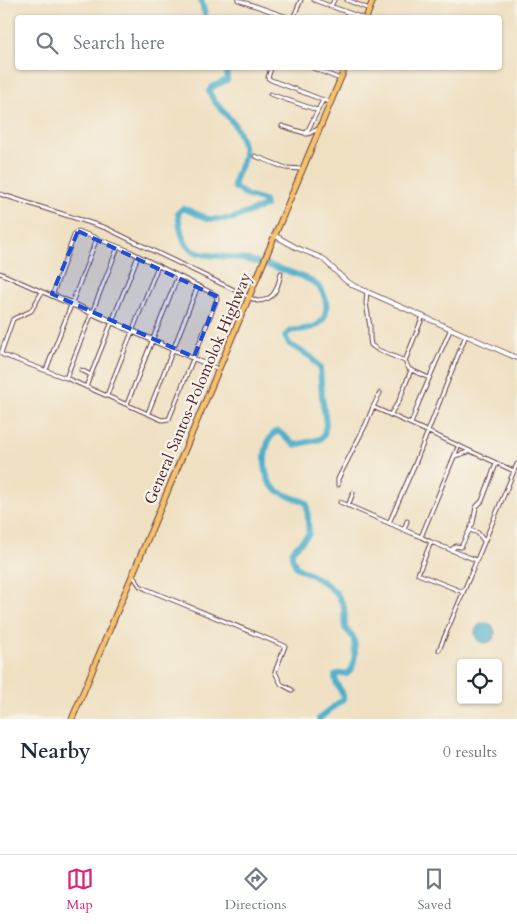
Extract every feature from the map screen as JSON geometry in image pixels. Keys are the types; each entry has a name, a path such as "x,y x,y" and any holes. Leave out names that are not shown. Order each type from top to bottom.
{"highway":[{"path":"366,15 373,0"},
{"name":"General Santos-Polomolok Highway","path":"72,719 344,70"}],"street":[{"path":"238,0 282,15"},
{"path":"293,15 301,0"},
{"path":"314,0 356,15"},
{"path":"331,6 334,0"},
{"path":"347,0 369,10"},
{"path":"358,6 360,0"},
{"path":"270,70 268,78 270,80 330,102"},
{"path":"318,70 340,79"},
{"path":"270,94 317,110"},
{"path":"306,134 323,100"},
{"path":"282,126 306,134 319,129"},
{"path":"255,156 286,168 302,169"},
{"path":"0,194 101,226 248,297 263,301 272,296 277,290 281,273"},
{"path":"42,292 30,312 14,319 1,353 107,395 162,420 170,418 218,297 216,294 138,256 80,231 76,232 52,295"},
{"path":"274,235 297,248 322,258 345,280 517,358"},
{"path":"46,370 97,238"},
{"path":"66,378 118,247"},
{"path":"86,387 138,256"},
{"path":"107,395 158,266"},
{"path":"0,272 218,369"},
{"path":"127,404 178,276"},
{"path":"30,286 52,295"},
{"path":"148,413 198,286"},
{"path":"367,291 366,303 371,345 378,350 405,361 408,368 429,378"},
{"path":"405,361 423,316"},
{"path":"411,424 451,328"},
{"path":"389,523 404,485 415,464 466,335"},
{"path":"81,370 91,375"},
{"path":"390,415 399,401 411,370"},
{"path":"338,485 338,478 380,393"},
{"path":"373,407 514,471"},
{"path":"369,416 378,410"},
{"path":"422,537 458,447"},
{"path":"455,456 468,451"},
{"path":"451,550 456,546 462,546 470,530 476,508 482,501 496,464"},
{"path":"440,650 462,592 517,464"},
{"path":"348,506 353,493"},
{"path":"340,502 476,560"},
{"path":"404,530 407,521"},
{"path":"470,530 478,533 484,541"},
{"path":"431,542 418,574 462,592"},
{"path":"132,575 140,586 146,589 285,646 275,672 281,684 292,690"}],"highlighted area":[{"path":"78,231 218,297 194,357 52,294"}],"water":[{"path":"485,623 492,626 495,633 492,640 485,643 478,640 475,633 478,626"}],"waterway":[{"path":"201,0 205,15"},
{"path":"226,70 227,80 212,87 209,91 216,103 233,123 242,141 244,155 234,187 248,196 264,201 265,206 231,219 208,219 183,208 178,213 182,234 186,244 193,251 207,255 250,261 290,272 312,281 321,289 325,297 326,314 321,322 313,327 290,331 285,336 289,344 311,357 320,368 326,424 324,435 320,439 295,445 278,431 269,441 265,457 266,474 273,487 284,494 305,502 307,505 309,534 292,551 296,567 331,588 341,600 344,608 345,628 354,641 355,652 350,671 347,674 335,675 335,680 343,699 319,719"}]}
